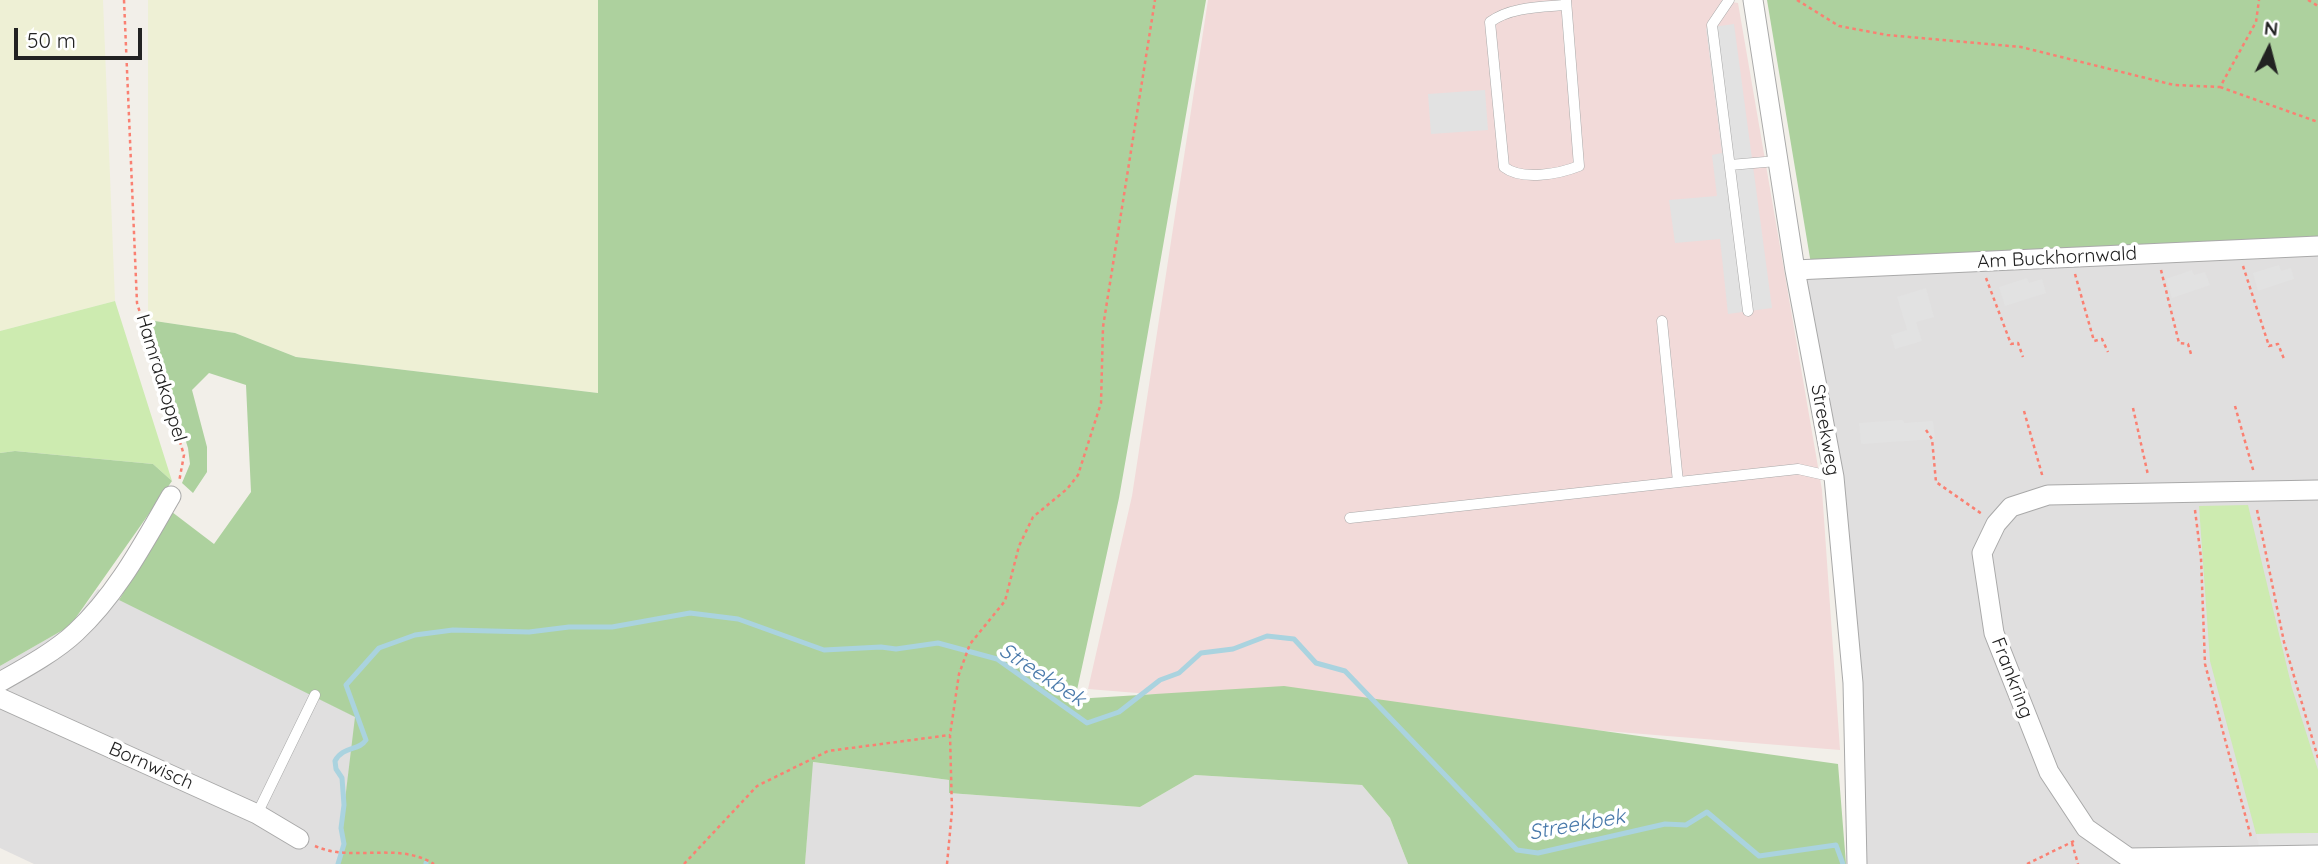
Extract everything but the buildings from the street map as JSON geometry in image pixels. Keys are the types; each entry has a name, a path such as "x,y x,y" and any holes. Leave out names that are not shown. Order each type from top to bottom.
{"street":[{"name":"Streekweg","path":"1753,0 1795,270 1834,477 1853,683 1857,864"},
{"name":"Am Buckhornwald","path":"1795,270 2318,246"},
{"name":"Frankring","path":"2318,489 2048,495 2011,507 1996,524 1982,554 1994,634 2049,772 2079,835 2129,858 2318,855"},
{"path":"0,682 75,634 101,606 124,576 171,496"},
{"name":"Bornwisch","path":"0,698 257,814 299,839"}],"lane":[{"path":"1729,0 1712,25 1748,312"},
{"path":"1565,3 1579,166 1567,171 1517,175 1504,167 1490,22 1499,15 1565,3"},
{"path":"1730,165 1777,161"},
{"path":"1662,321 1678,482"},
{"path":"1350,518 1798,469 1834,477"},
{"path":"257,814 315,695"}],"path":[{"name":"Hamraakoppel","path":"124,0 137,303 184,455 184,468 171,496"},
{"path":"947,864 952,811 950,735 962,665 970,644 1005,601 1020,546 1032,517 1067,489 1078,475 1101,403 1103,327 1155,0"},
{"path":"1797,0 1839,26 1887,35 2021,47 2174,85 2220,87 2318,122"},
{"path":"2220,87 2256,22 2259,0"},
{"path":"2308,0 2318,6"},
{"path":"2238,250 2269,346 2278,344 2284,359"},
{"path":"2157,253 2179,343 2188,344 2191,354"},
{"path":"2070,257 2094,341 2102,339 2108,352"},
{"path":"1980,261 2011,344 2018,343 2024,357"},
{"path":"2235,406 2259,489 2256,516 2284,642 2318,758"},
{"path":"2133,408 2152,491"},
{"path":"2024,411 2048,495"},
{"path":"1926,430 1932,439 1936,482 1996,524"},
{"path":"2193,491 2201,558 2205,664 2256,857"},
{"path":"684,864 757,786 809,757 828,751 950,735"},
{"path":"2027,864 2079,835 2078,864"},
{"path":"330,852 400,852 418,855 434,864"}],"shaded area":[{"path":"1208,0 1721,0 1738,3 1822,490 1840,750 1088,689 1132,496"},
{"path":"1734,24 1772,308 1728,314 1720,239 1675,243 1669,200 1717,196 1712,155 1722,153 1706,28"},
{"path":"1485,90 1488,130 1431,134 1428,94"},
{"path":"2318,252 2318,864 1862,864 1863,684 1805,278"},
{"path":"2279,265 2281,271 2291,268 2294,279 2258,291 2253,273"},
{"path":"2192,270 2194,275 2205,272 2210,285 2172,298 2166,279"},
{"path":"2027,278 2029,283 2042,279 2046,293 2005,306 1999,287"},
{"path":"1926,288 1934,317 1916,322 1922,341 1895,349 1891,335 1907,330 1897,297"},
{"path":"1903,420 1904,423 1933,421 1935,439 1861,444 1859,423"},
{"path":"98,589 356,717 341,833 344,844 338,864 34,864 0,848 0,666 70,626"},
{"path":"812,762 949,780 949,793 1140,807 1195,775 1362,785 1390,818 1408,864 805,864"},
{"path":"2318,833 2318,855 2262,857 2256,834"}],"green space":[{"path":"0,0 103,0 115,301 0,331"},
{"path":"148,0 598,0 598,393 296,357 235,333 148,320"},
{"path":"598,0 1206,0 1119,498 1075,699 1284,686 1838,764 1846,864 1408,864 1390,818 1362,785 1195,775 1140,807 949,793 949,780 813,762 805,864 338,864 344,844 341,833 355,717 119,600 172,512 214,544 251,492 246,385 209,373 192,390 207,447 207,472 193,493 182,483 190,464 188,448 148,320 235,333 296,357 598,393"},
{"path":"1767,0 2318,0 2318,237 1811,264"},
{"path":"115,301 172,481 153,464 15,451 0,453 0,331"},
{"path":"15,451 153,464 172,481 70,626 0,666 0,453"},
{"path":"2248,505 2292,688 2318,770 2318,833 2256,834 2210,661 2199,506"}],"waterway":[{"name":"Streekbek","path":"338,864 344,844 341,828 344,805 342,778 336,769 335,761 342,753 366,740 346,685 379,648 415,635 453,630 529,632 569,627 612,627 690,613 738,619 824,650 881,647 896,649 938,643 997,659 1087,723 1119,712 1160,680 1179,673 1201,653 1233,649 1267,636 1294,639 1316,663 1345,671 1517,850 1538,853 1665,824 1686,825 1707,812 1759,856 1836,845 1843,864"}]}
